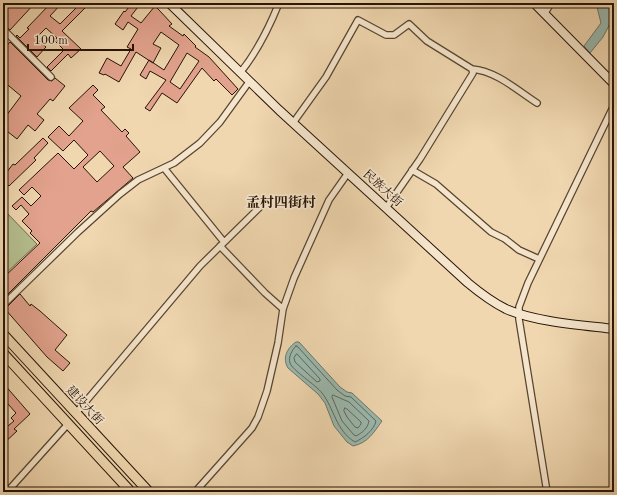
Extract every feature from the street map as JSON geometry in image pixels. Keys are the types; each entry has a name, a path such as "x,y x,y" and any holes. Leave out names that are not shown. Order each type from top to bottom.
{"main road":[{"name":"民族大街","path":"169,3 293,123 468,283 494,303 519,313 550,321 614,329"},
{"path":"534,3 614,84"},
{"name":"建设大街","path":"3,334 149,492"},
{"name":"建设大街","path":"3,353 131,492"}],"street":[{"path":"240,73 249,62 261,41 279,3"},
{"path":"545,13 551,3"},
{"path":"293,123 326,77 358,20 386,35 394,35 410,24 427,41 472,69 489,73 537,103"},
{"path":"3,29 51,77"},
{"path":"386,208 412,170 473,73 472,69"},
{"path":"3,304 120,194 138,180 174,163 187,154 220,122 249,82"},
{"path":"547,492 519,306 539,259 614,105"},
{"path":"164,168 222,244 265,293 284,310"},
{"path":"412,170 436,184 491,232 505,239 519,250 539,259"},
{"path":"195,492 252,428 258,418 267,391 284,310 294,278 329,200 348,173"},
{"path":"76,413 200,266 262,205"},
{"path":"7,492 68,424"}],"green space":[{"path":"3,209 37,244 3,276"}],"water":[{"path":"596,3 614,3 614,16 603,37 590,53 584,46 601,23"},
{"path":"296,342 299,342 340,387 347,392 352,393 382,421 367,440 353,446 347,442 334,426 325,403 318,394 288,368 285,361 286,354 290,347"}],"building":[{"path":"5,3 35,3 10,30 3,25 3,5"},
{"path":"51,3 62,3 50,16 60,24 78,6 76,3 90,3 62,31 81,49 71,58 68,54 51,71 47,67 64,50 54,40 57,38 46,28 36,38 46,47 37,57 16,36 17,35 20,38 29,29 27,28"},
{"path":"132,3 141,3 131,16 141,23 155,6 172,24 169,26 183,36 184,34 196,46 195,47 209,57 238,89 232,95 216,79 214,81 202,68 177,103 162,93 150,111 145,108 166,80 150,71 146,79 140,75 149,60 136,52 119,82 105,74 99,73 107,58 121,66 131,49 127,47 138,29 128,22 123,30 115,24 124,11 125,12","holes":["161,32 179,45 164,70 153,63 161,48 153,44","187,53 199,61 180,89 170,82"]},
{"path":"10,42 48,80 52,81 55,78 65,86 53,101 50,99 37,114 44,120 35,131 28,125 17,139 3,128 3,120 21,96 3,81 3,50"},
{"path":"93,85 98,90 93,95 105,107 101,110 122,132 125,129 129,133 126,136 140,152 123,167 133,178 93,212 91,211 3,299 3,278 40,243 30,233 32,231 22,221 29,214 21,205 16,210 12,206 22,197 31,206 41,196 32,187 24,195 19,190 58,153 74,169 88,155 74,140 63,151 48,137 59,126 69,136 83,121 69,108","holes":["100,151 114,166 97,182 83,167"]},
{"path":"43,138 48,143 34,158 36,160 9,186 3,180 3,177 13,164 15,165"},
{"path":"20,294 30,306 31,304 67,335 55,350 70,363 63,371 47,357 5,309"},
{"path":"3,383 30,414 14,429 17,431 3,444 3,430 14,421 11,418 16,413 8,404 3,408"}],"district":[{"name":"孟村四街村","path":"281,202"}]}
